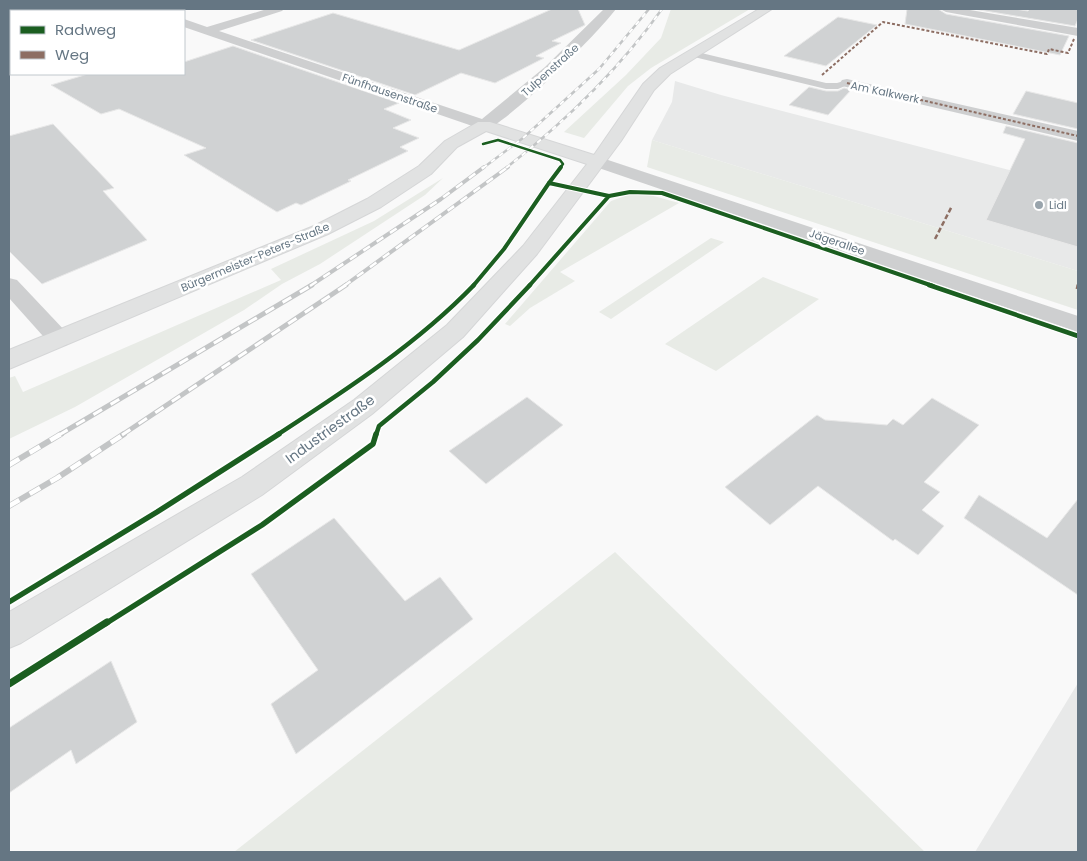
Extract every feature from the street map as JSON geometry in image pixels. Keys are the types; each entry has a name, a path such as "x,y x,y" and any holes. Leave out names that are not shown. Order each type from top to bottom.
{"street":[{"path":"206,31 278,9"},
{"name":"Tulpenstraße","path":"484,125 546,74 581,42 610,9"},
{"path":"596,161 632,115 652,82 665,71 766,9"},
{"path":"946,9 1078,32"},
{"name":"Fünfhausenstraße","path":"185,23 596,161"},
{"name":"Am Kalkwerk","path":"847,83 1078,136"},
{"name":"Bürgermeister-Peters-Straße","path":"9,360 321,230 374,203 425,170 451,144 484,125"},
{"name":"Jägerallee","path":"596,161 1078,324"},
{"name":"Industriestraße","path":"9,631 252,486 363,407 455,331 530,250 596,161"},
{"path":"9,285 59,339"}],"lane":[{"name":"Am Kalkwerk","path":"693,54 826,86 838,86 847,83"}],"shaded area":[{"path":"671,9 750,9 651,68 628,86 584,138 564,132 626,75 661,38"},
{"path":"675,81 721,95 1078,188 1078,271 652,140 672,102"},
{"path":"652,140 1078,271 1078,310 647,167"},
{"path":"443,178 425,195 320,264 282,284 244,310 75,407 9,439 9,378 15,376 23,392 281,280 271,269 374,221"},
{"path":"639,194 679,203 560,272 575,281 530,308 510,326 505,324 611,201 628,195"},
{"path":"711,238 724,242 611,319 599,312"},
{"path":"763,277 819,299 716,371 665,344"},
{"path":"615,552 925,852 234,852"},
{"path":"1078,683 1078,852 975,852"}],"building":[{"path":"552,9 578,9 585,25 552,41 561,43 536,56 544,58 495,83 461,73 415,95 251,40 333,13 459,50"},
{"path":"907,9 938,9 946,14 1069,36 1060,55 905,24"},
{"path":"974,9 1015,9 1028,11 1030,9 1078,9 1078,19 1075,26"},
{"path":"838,17 877,25 826,66 784,56"},
{"path":"233,46 399,103 384,109 411,120 393,128 419,138 400,147 408,151 348,180 351,181 301,205 296,203 277,212 184,155 206,148 119,109 101,114 51,85 85,75 185,75 185,62"},
{"path":"809,87 826,91 838,91 844,88 851,90 828,115 789,105"},
{"path":"1026,91 1078,103 1078,129 1013,114"},
{"path":"53,124 114,188 103,191 147,240 42,284 9,251 9,136"},
{"path":"1006,126 1078,143 1078,247 986,220 1025,139 1003,133"},
{"path":"527,397 563,425 486,484 449,451"},
{"path":"932,398 979,425 924,482 940,492 922,510 944,526 918,555 895,539 893,541 818,486 770,525 725,487 817,415 825,420 887,425 893,419 903,425"},
{"path":"979,495 1047,538 1078,499 1078,595 964,518"},
{"path":"334,518 405,601 440,577 473,619 296,754 271,704 318,670 251,574"},
{"path":"111,661 137,722 76,764 71,750 9,793 9,728"}],"railway":[{"path":"483,168 523,138 599,69 649,9"},
{"path":"506,168 550,132 590,94 628,53 662,9"},
{"path":"310,286 441,199 484,167"},
{"path":"344,286 508,167"},
{"path":"59,435 312,285"},
{"path":"122,435 346,285"},
{"path":"9,465 61,434"},
{"path":"9,506 57,478 124,434"}],"marked path":[{"path":"822,75 883,22 1047,54 1049,49 1068,53 1074,39"},
{"path":"847,83 1078,136"},
{"path":"935,239 952,206"},
{"path":"1077,289 1078,284"}],"cycle path":[{"path":"483,144 498,140 560,160 563,164 549,183"},
{"path":"9,602 157,512 267,442 413,340 454,305 484,274 514,236 549,183 609,196 554,259 478,340 433,382 379,426 373,444 262,525 9,684"},
{"path":"609,196 630,192 662,193 1078,336"}],"place":[{"name":"Lidl","path":"1039,205"}]}
